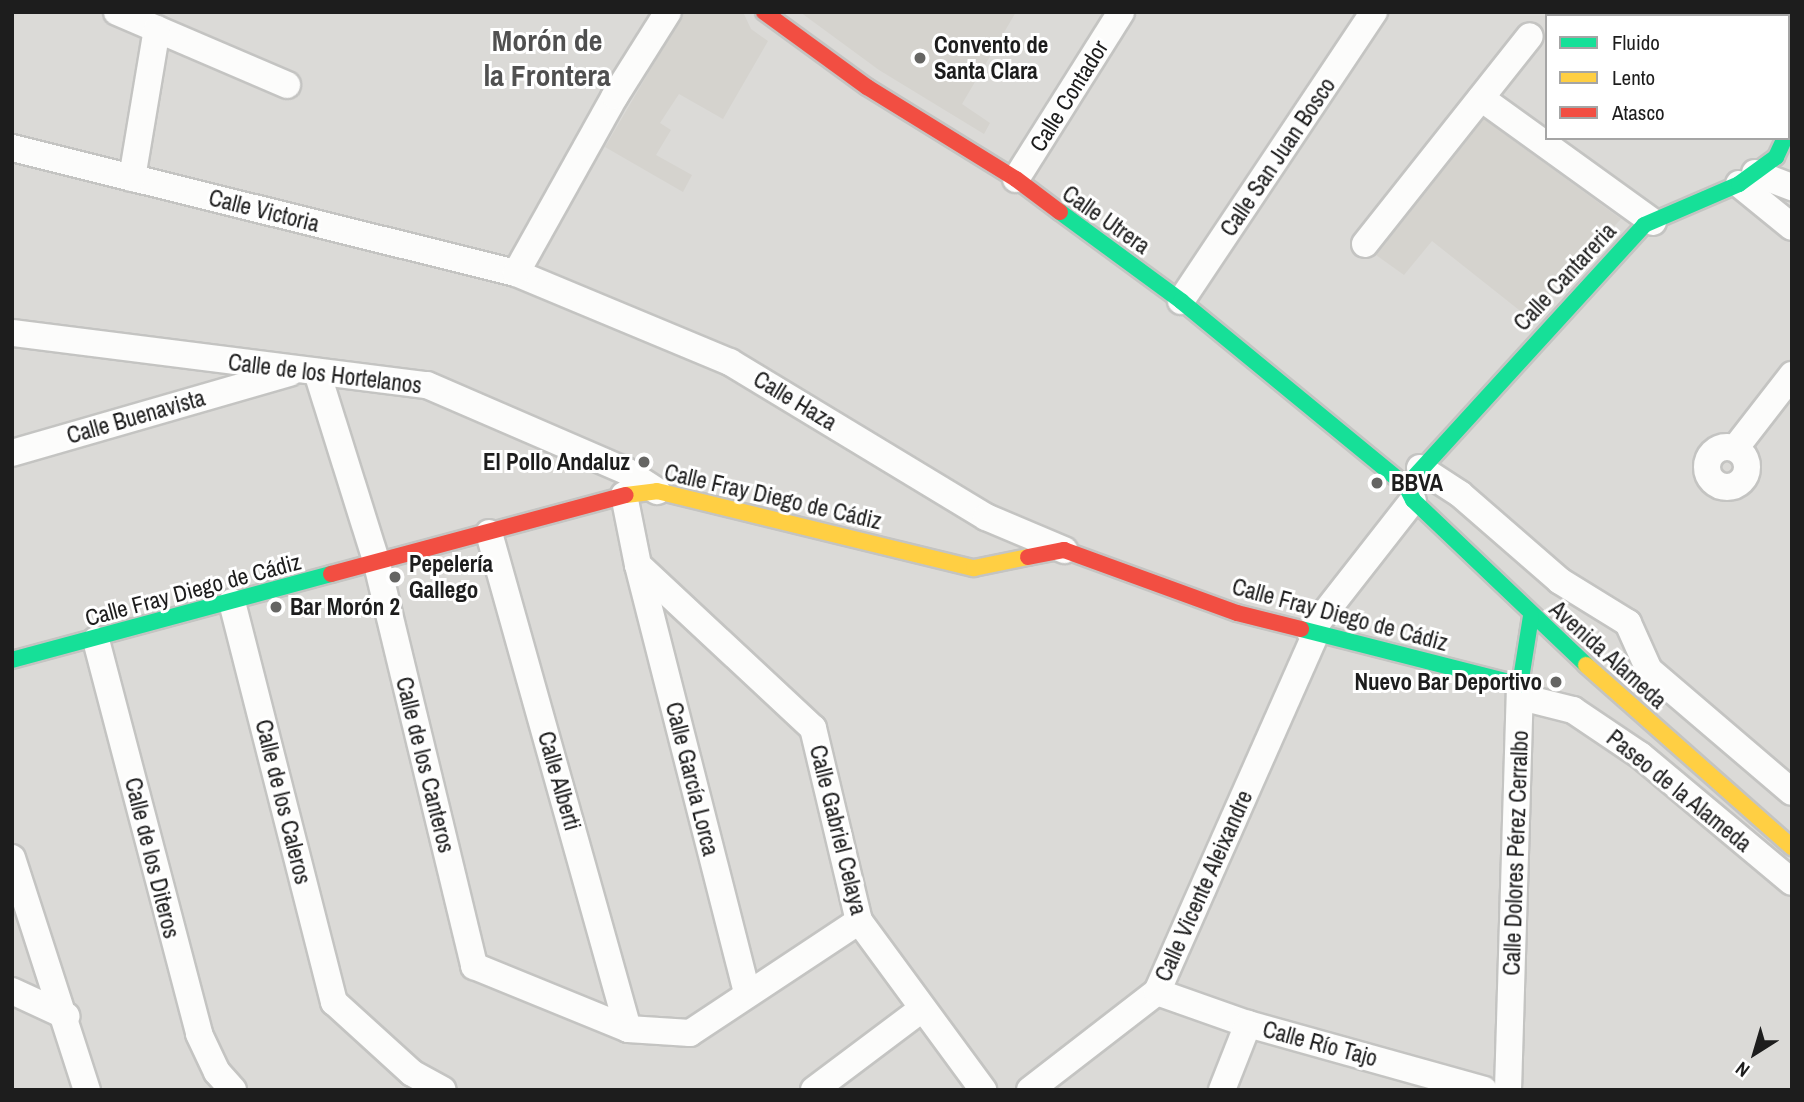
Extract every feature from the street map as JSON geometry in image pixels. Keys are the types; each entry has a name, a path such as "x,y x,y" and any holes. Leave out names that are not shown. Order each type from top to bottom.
{"street":[{"path":"117,12 287,85"},
{"path":"516,273 615,96 668,12"},
{"name":"Calle Utrera","path":"764,12 867,86 1016,179 1181,301 1413,485"},
{"name":"Calle Contador","path":"1016,179 1121,12"},
{"name":"Calle San Juan Bosco","path":"1181,301 1374,12"},
{"path":"132,178 157,29"},
{"path":"1365,244 1530,36"},
{"path":"1481,98 1653,222"},
{"name":"Calle Cantareria","path":"1413,485 1644,225 1747,178 1776,157 1784,140"},
{"name":"Calle Victoria","path":"12,148 516,273"},
{"path":"1747,178 1792,187"},
{"path":"1747,178 1792,227"},
{"name":"Calle Haza","path":"516,273 730,362 986,517 1064,550"},
{"name":"Calle de los Hortelanos","path":"13,333 427,385 626,471 657,491"},
{"name":"Calle Buenavista","path":"12,453 308,371"},
{"name":"Calle de los Canteros","path":"308,371 377,565 474,966 628,1029"},
{"path":"1737,446 1792,375"},
{"path":"12,453 20,470 12,472"},
{"path":"1413,485 1460,494 1560,581 1628,623 1650,670 1792,792"},
{"name":"Avenida Alameda","path":"1413,485 1531,616 1792,847"},
{"name":"Calle Vicente Aleixandre","path":"1030,1090 1157,992 1313,633 1413,485"},
{"name":"Calle Fray Diego de Cádiz","path":"12,660 377,565 624,495 657,491 974,568 1064,550 1237,613 1521,691"},
{"name":"Calle García Lorca","path":"624,495 638,565 747,992"},
{"name":"Calle Alberti","path":"489,533 628,1029"},
{"name":"Calle Gabriel Celaya","path":"638,565 813,728 859,921 983,1090"},
{"name":"Calle de los Caleros","path":"232,602 334,1002 412,1073 443,1090"},
{"name":"Calle Dolores Pérez Cerralbo","path":"1508,1090 1521,691 1531,616"},
{"name":"Calle de los Diteros","path":"96,640 183,980 199,1034 225,1081"},
{"name":"Paseo de la Alameda","path":"1521,691 1573,710 1640,755 1792,882"},
{"path":"12,858 66,1016 87,1090"},
{"path":"628,1029 690,1033 747,992 859,921"},
{"path":"12,992 66,1016"},
{"name":"Calle Río Tajo","path":"1157,992 1248,1024 1484,1090"},
{"path":"814,1090 922,1009"},
{"path":"1222,1090 1248,1024"}],"shaded area":[{"path":"12,12 1792,12 1792,1090 12,1090"}],"building":[{"path":"684,12 743,12 751,29 768,41 723,119 679,94 660,123 671,130 656,155 692,175 683,192 605,147"},
{"name":"Convento de Santa Clara","path":"800,12 1016,12 962,104 990,123 984,134 879,70"},
{"path":"1484,119 1621,219 1528,317 1432,241 1404,275 1376,255"}],"traffic: fast":[{"path":"1790,17 1792,28"},
{"path":"1406,486 1644,225 1739,184 1776,157 1784,140"},
{"path":"1060,212 1181,301 1406,486 1413,500 1586,665"},
{"path":"12,660 331,574"},
{"path":"1301,629 1520,685 1531,616"}],"traffic: slow":[{"path":"626,495 657,491 974,568 1028,557"},
{"path":"1586,665 1792,847"}],"traffic: jam":[{"path":"764,12 867,87 1016,179 1060,212"},
{"path":"331,574 626,495"},
{"path":"1028,557 1064,550 1237,613 1301,629"}],"place":[{"name":"Convento de Santa Clara","path":"920,58"},
{"name":"El Pollo Andaluz","path":"644,462"},
{"name":"BBVA","path":"1377,483"},
{"name":"Pepelería Gallego","path":"395,577"},
{"name":"Bar Morón 2","path":"276,607"},
{"name":"Nuevo Bar Deportivo","path":"1556,682"}],"district":[{"name":"Morón de la Frontera","path":"547,57"}]}
